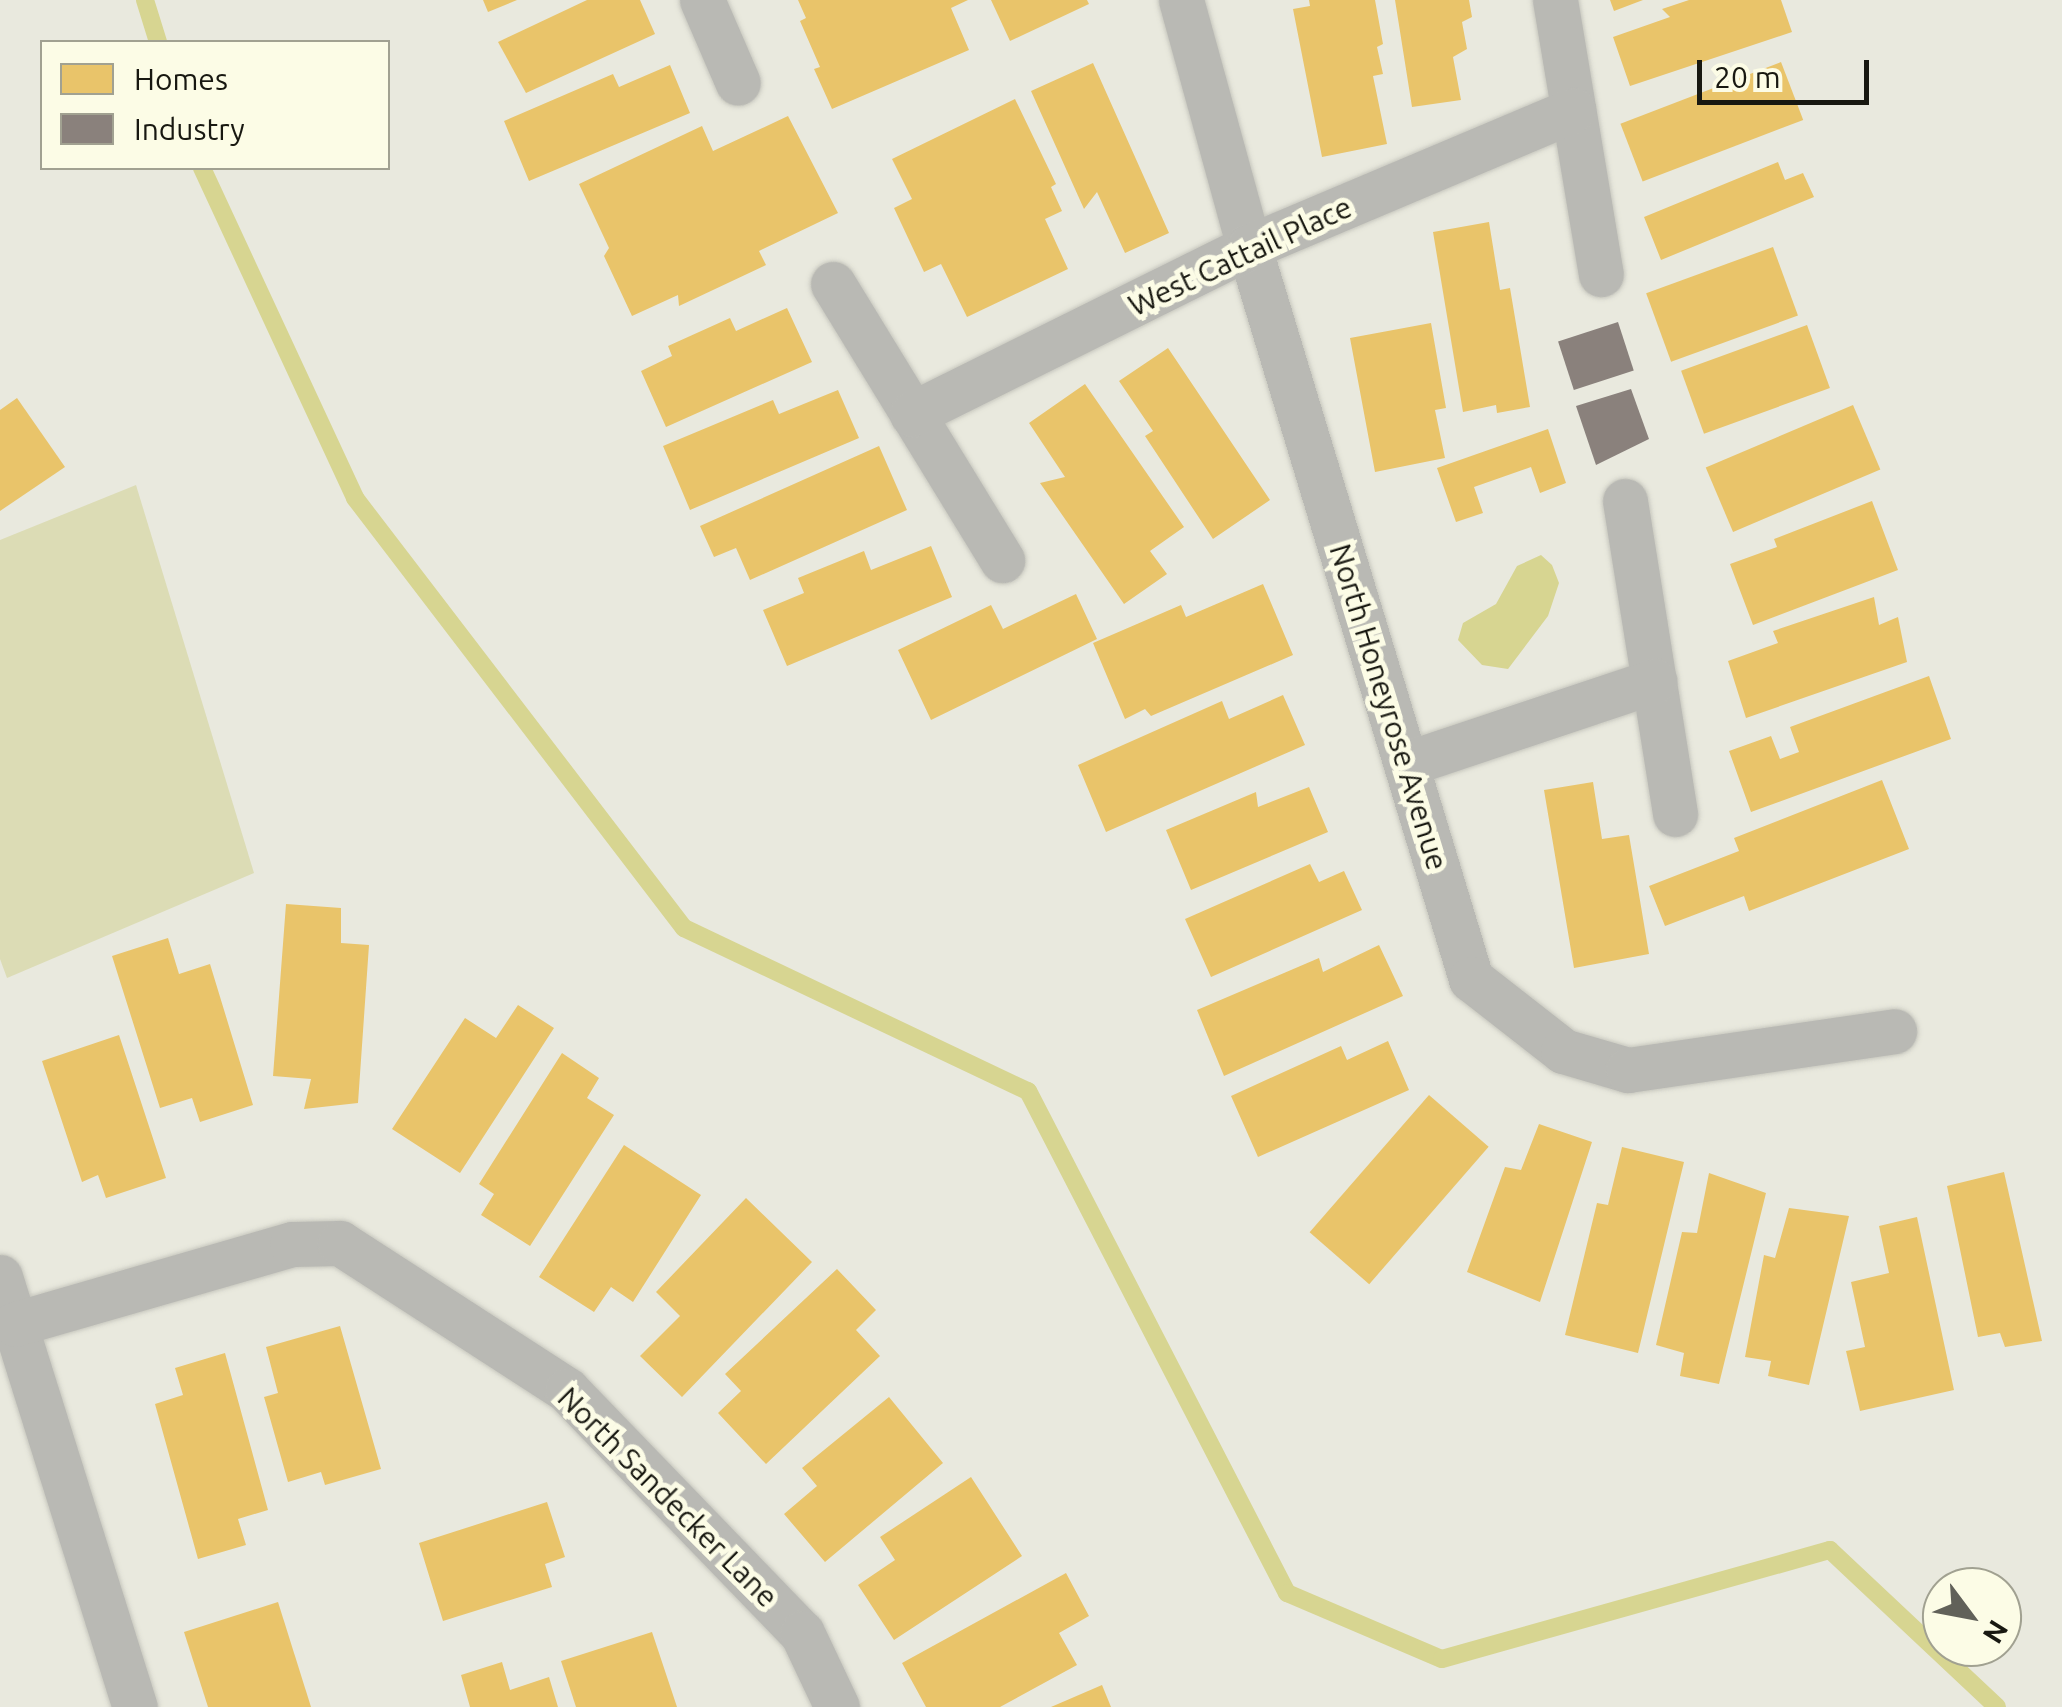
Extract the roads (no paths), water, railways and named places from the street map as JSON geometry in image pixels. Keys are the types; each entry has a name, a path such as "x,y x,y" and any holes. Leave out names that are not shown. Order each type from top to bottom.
{"street":[{"path":"702,0 738,83"},
{"name":"North Honeyrose Avenue","path":"1181,0 1248,247 1471,979 1563,1050 1628,1070 1894,1032"},
{"path":"1555,0 1601,274"},
{"name":"West Cattail Place","path":"912,414 1248,247 1573,110"},
{"path":"833,284 1002,560"},
{"path":"1625,502 1675,814"},
{"path":"1406,764 1654,681"},
{"name":"North Sandecker Lane","path":"14,1324 341,1233 567,1390 802,1633 837,1707"},
{"path":"0,1277 135,1707"}],"waterway":[{"path":"145,0 157,40"},
{"path":"203,170 355,498 684,928 1028,1091 1287,1593 1442,1659 1830,1550 1997,1707"}]}
